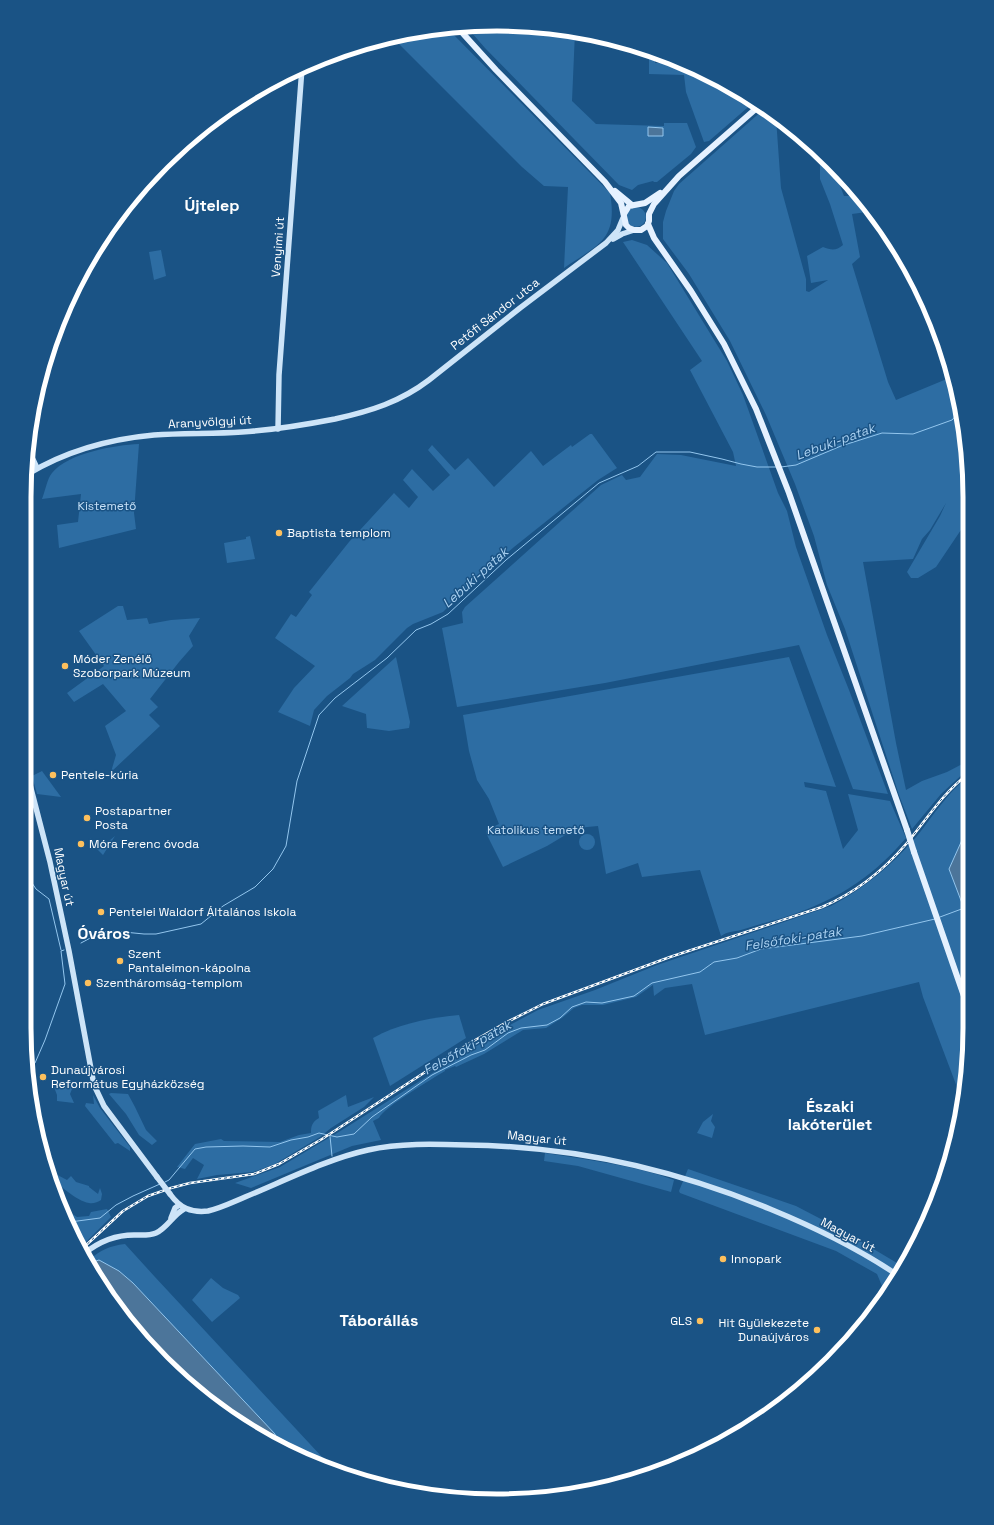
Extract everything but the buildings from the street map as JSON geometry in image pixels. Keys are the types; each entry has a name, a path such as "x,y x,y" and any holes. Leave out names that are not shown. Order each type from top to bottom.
{"main road":[{"path":"462,32 496,70 575,150 608,186 621,203 627,227 648,236 665,253"},
{"path":"755,109 704,153 668,188 654,204 649,214 648,224 652,234 691,291 724,344 753,402 779,468 963,993"},
{"path":"608,186 632,205"},
{"path":"624,216 627,208 632,205 640,205 645,203 668,188"},
{"path":"640,205 646,208 649,214"},
{"path":"636,230 645,228 648,224"}],"street":[{"name":"Venyimi út","path":"278,429 279,375 302,74"},
{"name":"Petőfi Sándor utca","path":"606,243 618,230 624,216"},
{"name":"Petőfi Sándor utca","path":"397,401 415,391 520,308 606,243 622,234 636,230"},
{"name":"Aranyvölgyi út","path":"32,471 65,455 86,448 122,440 154,436 278,429 348,416 375,409 397,401"},
{"path":"33,459 37,468"},
{"name":"Magyar út","path":"31,789 50,862 69,951 94,1085 104,1106 171,1196"},
{"name":"Magyar út","path":"182,1207 200,1212 214,1210 342,1157 381,1148 446,1144 526,1147 623,1162 690,1180 744,1198 802,1223 838,1241 893,1273"},
{"path":"88,1251 97,1244 111,1238 154,1234 163,1229 174,1213 182,1207 171,1196"},
{"path":"171,1196 174,1213"}],"green space":[{"path":"471,32 527,32 575,38 572,101 596,124 664,126 664,123 687,123 696,147 691,154 657,182 653,181 638,185 632,190 619,185"},
{"path":"452,33 610,193 612,209 608,231 596,246 564,268 568,187 544,186 522,167 397,42"},
{"path":"649,57 655,59 655,63 667,63 703,79 730,93 750,106 709,141 704,142 686,92 684,75 649,74"},
{"path":"760,113 776,124 781,188 806,279 806,291 809,292 828,280 811,283 807,256 823,247 833,249 843,245 830,204 820,179 820,161 838,179 844,196 852,196 866,212 852,214 860,257 852,264 888,382 896,400 948,379 959,436 962,467 963,527 936,567 918,578 911,578 907,572 946,503 930,530 922,539 913,559 863,562 906,790 922,781 947,772 963,764 963,774 941,794 912,829 899,795 845,629 827,585 814,536 795,484 766,415 730,341 689,274 663,239 663,222 666,211 674,191 679,184"},
{"path":"636,207 643,210 646,217 643,224 636,227 629,224 626,217 629,210"},
{"path":"632,240 647,245 667,263 727,361 743,395 778,493 787,511 796,547 827,635 888,794 853,789 799,645 605,683 457,707 442,628 463,623 462,612 465,607 601,485 622,475 626,480 640,477 657,454 681,455 736,466 733,452 690,370 702,361 623,242"},
{"path":"161,250 166,276 154,280 149,252"},
{"path":"592,434 617,468 598,480 514,547 443,612 413,624 407,628 375,660 353,674 327,696 314,710 310,726 278,712 294,688 315,666 275,638 291,614 296,617 312,595 309,592 349,542 394,493 409,508 418,497 403,480 412,469 433,491 450,475 428,450 432,445 455,470 468,458 494,487 531,451 543,466 571,445 572,447"},
{"name":"Kistemető","path":"139,444 134,513 136,529 59,548 57,525 78,522 81,494 42,499 47,482 52,473 59,466 69,460 92,451"},
{"path":"250,536 255,559 227,563 224,543 246,539 246,537"},
{"path":"118,606 123,606 127,620 147,618 149,624 171,620 200,618 189,636 193,646 150,699 158,707 149,715 160,726 111,772 116,755 105,726 126,711 103,684 74,702 67,693 104,666 79,631"},
{"path":"396,657 410,722 409,728 389,731 367,728 366,714 342,706"},
{"name":"Katolikus temető","path":"789,657 836,787 804,782 805,787 826,791 843,849 858,830 848,794 890,801 906,838 892,853 864,878 833,897 816,905 779,919 741,930 728,932 721,936 700,870 642,877 638,863 606,874 598,826 577,828 547,846 503,867 487,835 486,831 488,829 499,824 489,799 477,780 469,751 463,715"},
{"path":"42,771 61,797 37,794 32,776"},
{"path":"963,781 963,842 949,869 963,906 963,1028 959,1091 923,997 919,982 705,1035 692,984 665,988 654,996 653,985 636,997 603,1005 582,1005 574,1008 546,1028 523,1030 484,1054 456,1067 455,1066 445,1070 399,1100 379,1118 373,1121 381,1140 352,1146 251,1188 235,1183 280,1167 342,1130 504,1028 538,1010 595,990 657,965 831,906 867,884 898,857"},
{"path":"587,834 593,836 595,842 593,848 587,850 581,848 579,842 581,836"},
{"path":"115,836 103,855 96,848 90,838 103,846"},
{"path":"459,1015 466,1038 390,1086 373,1038 394,1028 415,1022"},
{"path":"71,1083 72,1089 70,1094 74,1103 57,1101 57,1095 54,1087"},
{"path":"109,1094 128,1094 146,1130 157,1141 152,1145 139,1135 126,1114"},
{"path":"93,1095 100,1108 130,1147 130,1151 118,1143 115,1144 85,1106 86,1103 94,1104"},
{"path":"346,1095 348,1107 374,1097 364,1107 331,1128 320,1137 275,1164 253,1172 217,1175 197,1179 204,1165 193,1158 185,1169 177,1167 195,1144 221,1139 224,1141 280,1142 299,1135 311,1133 312,1124 319,1118 318,1111"},
{"path":"713,1114 711,1121 715,1127 712,1138 697,1133 703,1122"},
{"path":"545,1153 643,1170 674,1180 671,1192 578,1166 544,1161"},
{"path":"688,1169 796,1206 840,1229 899,1264 869,1309 868,1308 882,1286 877,1274 836,1251 680,1193 679,1191"},
{"path":"55,1174 67,1180 71,1176 76,1182 89,1186 98,1194 100,1188 102,1194 101,1200 91,1203 84,1202 58,1184"},
{"path":"107,1209 111,1217 84,1244 68,1211 77,1217 89,1216 91,1212"},
{"path":"125,1244 326,1462 276,1438 275,1434 133,1283 119,1271 99,1260 94,1262 92,1258 101,1251"},
{"path":"211,1278 223,1288 238,1295 240,1298 212,1322 192,1300"}],"shaded area":[{"path":"648,127 663,128 663,136 648,136"},
{"path":"963,840 963,906 949,869"},
{"path":"99,1260 119,1271 133,1283 275,1434 276,1438 264,1432 213,1398 167,1358 127,1312 94,1262"}],"waterway":[{"name":"Lebuki-patak","path":"781,467 796,465 841,446 882,433 913,434 952,420 956,416"},
{"name":"Lebuki-patak","path":"81,943 96,935 108,931 156,934 201,924 223,906 255,887 273,869 286,846 297,781 319,715 335,698 387,658 416,630 431,624 448,614 506,560 599,483 638,466 656,452 690,452 757,467 776,467"},
{"path":"31,882 36,889 49,899 61,950"},
{"name":"Felsőfoki-patak","path":"940,917 963,908"},
{"name":"Felsőfoki-patak","path":"165,1182 169,1180 195,1149 206,1147 243,1146 270,1147 319,1133 337,1137 354,1134 372,1117 432,1075 471,1055 485,1050 508,1033 521,1028 547,1025 560,1018 572,1007 586,1002 602,1003 634,996 652,983 700,972 714,962 737,958 761,949 862,936 935,919"},
{"name":"Lebuki-patak","path":"33,1065 45,1040 65,984 61,951 64,950"},
{"path":"330,1136 332,1156"},
{"name":"Felsőfoki-patak","path":"73,1222 100,1218 116,1205 160,1184"}],"railway":[{"path":"85,1246 123,1211 148,1196 190,1183 254,1174 279,1164 322,1139 470,1043 543,1004 670,957 822,907 846,895 868,880 888,863 907,843 942,798 963,778"}],"place":[{"name":"Baptista templom","path":"279,533"},
{"name":"Móder Zenélő Szoborpark Múzeum","path":"65,666"},
{"name":"Pentele-kúria","path":"53,775"},
{"name":"Postapartner Posta","path":"87,818"},
{"name":"Móra Ferenc óvoda","path":"81,844"},
{"name":"Pentelei Waldorf Általános Iskola","path":"101,912"},
{"name":"Szent Pantaleimon-kápolna","path":"120,961"},
{"name":"Szentháromság-templom","path":"88,983"},
{"name":"Dunaújvárosi Református Egyházközség","path":"43,1077"},
{"name":"Innopark","path":"723,1259"},
{"name":"GLS","path":"700,1321"},
{"name":"Hit Gyülekezete Dunaújváros","path":"817,1330"}],"district":[{"name":"Újtelep","path":"212,205"},
{"name":"Óváros","path":"104,933"},
{"name":"Északi lakóterület","path":"830,1115"},
{"name":"Táborállás","path":"379,1320"}]}
